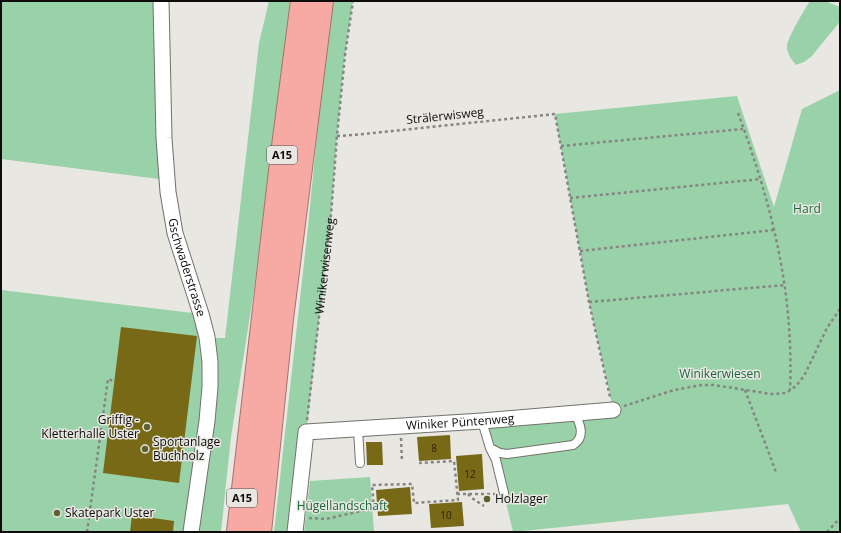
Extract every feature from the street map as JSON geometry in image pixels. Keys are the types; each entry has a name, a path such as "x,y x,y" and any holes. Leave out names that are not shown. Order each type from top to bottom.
{"highway":[{"name":"A15","path":"238,532 282,154 302,1"},
{"name":"A15","path":"260,532 282,319 322,1"},
{"path":"226,532 233,482 245,465"}],"street":[{"name":"Gschwaderstrasse","path":"161,1 164,138 168,192 175,233 202,314 210,362 210,387 207,421 191,532"},
{"name":"Winiker Püntenweg","path":"306,432 482,421 613,410"},
{"path":"295,532 306,432"}],"lane":[{"path":"490,448 500,453 507,454 573,445 578,442 581,435 580,424 575,412"},
{"path":"482,421 490,448 496,460 504,493"},
{"path":"358,429 360,463"}],"path":[{"name":"Winikerwisenweg","path":"306,432 331,215 345,55 353,1"},
{"path":"738,113 761,179 774,230 785,285 791,350 790,390"},
{"name":"Strälerwisweg","path":"337,136 555,114 561,146"},
{"path":"744,128 561,146 589,302 613,410 690,386 714,386 779,394 790,390 804,376 827,328 840,309"},
{"path":"570,198 761,179"},
{"path":"580,251 774,230"},
{"path":"589,302 785,285"},
{"path":"87,532 108,379 114,380"},
{"path":"745,389 776,472"},
{"path":"400,426 402,462"},
{"path":"297,516 326,519 374,508 372,485 412,484 414,503 458,500 454,461 418,463"},
{"path":"468,493 472,498 484,506"},
{"path":"457,494 504,493"},
{"path":"827,532 840,518"}],"green space":[{"path":"1,1 161,1 167,180 1,159"},
{"path":"269,1 292,1 277,104 254,290 231,437 221,532 197,532 213,338 225,338 259,43"},
{"path":"332,1 353,1 345,55 331,215 295,532 274,532 308,227 325,51"},
{"path":"810,1 825,1 840,7 840,21 811,57 796,65 788,53 787,44 796,24"},
{"name":"Winikerwiesen","path":"840,90 840,532 801,532 788,504 513,532 496,460 482,421 613,409 589,302 555,114 737,96 774,207 802,109"},
{"path":"1,290 201,314 204,390 184,532 1,532"},
{"name":"Hügellandschaft","path":"370,477 374,532 304,532 310,481"}],"building":[{"name":"Griffig - Kletterhalle Uster","path":"121,327 197,336 179,483 103,473"},
{"path":"450,435 451,459 419,461 417,437"},
{"path":"366,442 382,442 383,465 367,465"},
{"path":"482,454 484,489 459,491 456,456"},
{"path":"410,487 412,514 378,516 376,490"},
{"path":"462,502 464,526 431,528 429,504"},
{"path":"132,515 174,521 173,532 130,532"}],"place":[{"name":"Griffig - Kletterhalle Uster","path":"147,427"},
{"name":"Sportanlage Buchholz","path":"145,449"},
{"name":"Holzlager","path":"487,499"},
{"name":"Skatepark Uster","path":"57,513"}],"park label":[{"name":"Hard","path":"807,209"}]}
